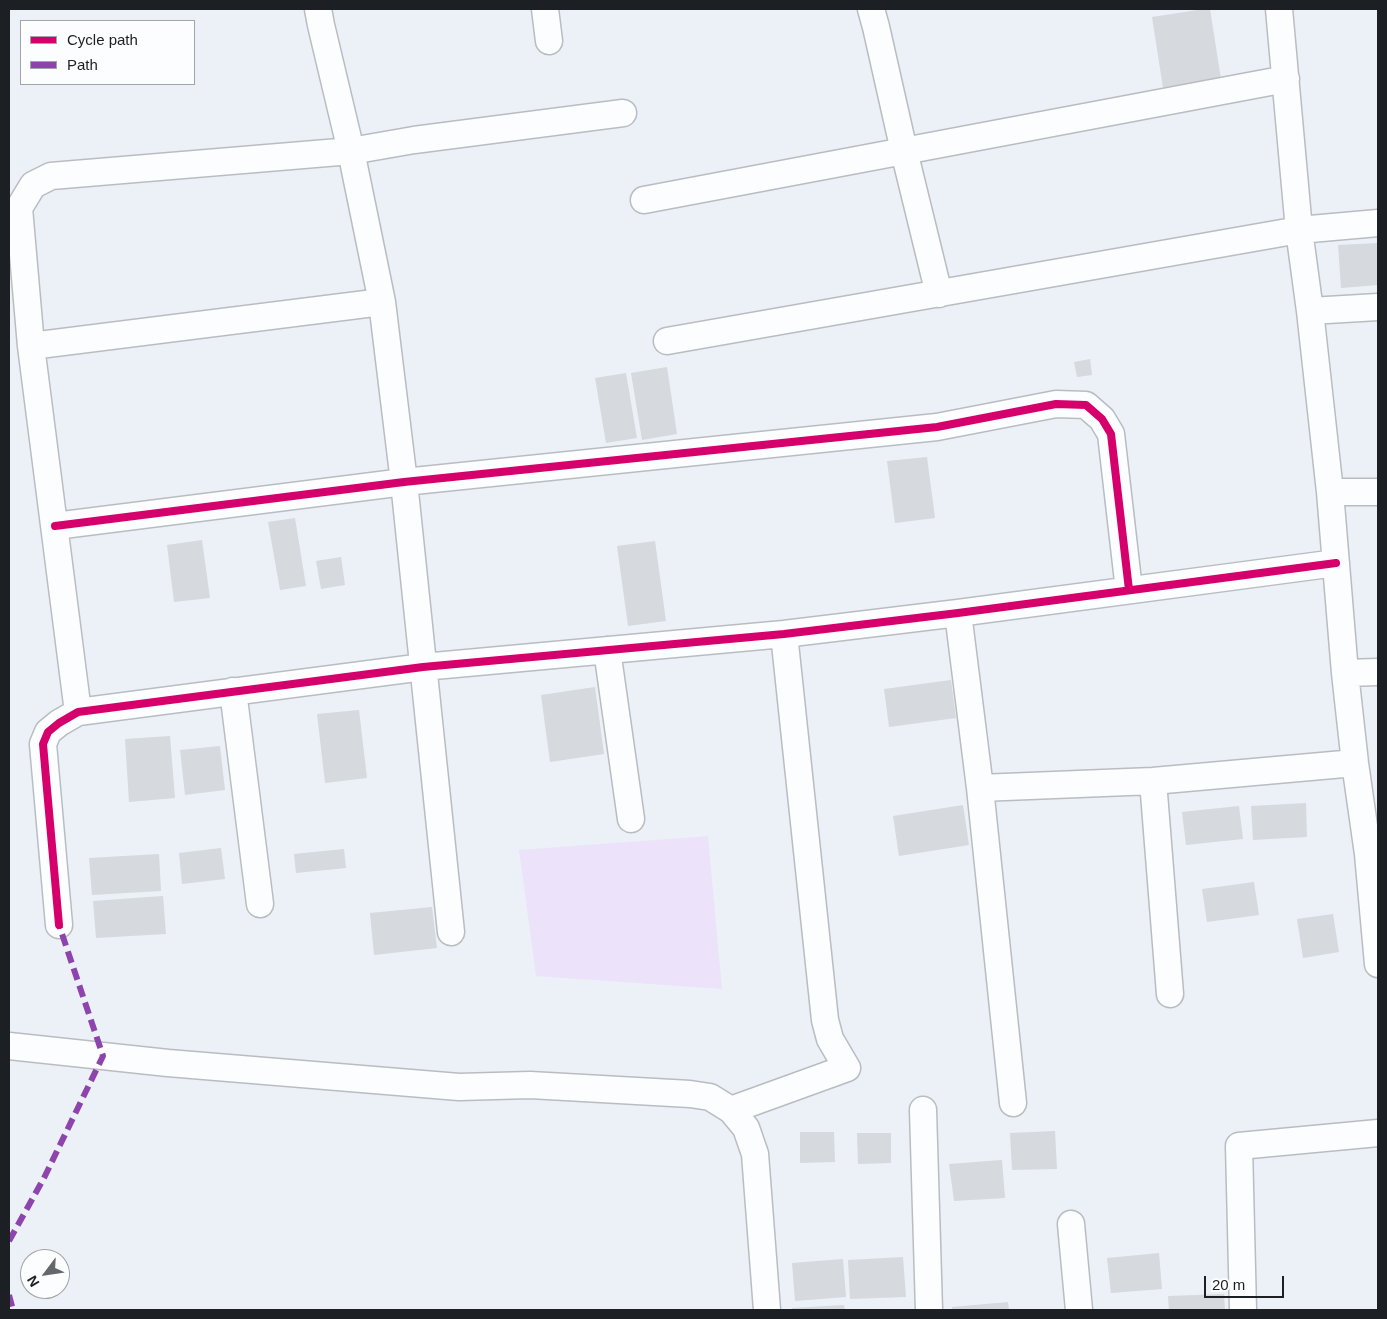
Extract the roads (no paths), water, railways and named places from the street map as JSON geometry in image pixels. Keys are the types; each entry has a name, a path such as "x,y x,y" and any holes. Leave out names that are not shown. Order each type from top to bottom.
{"street":[{"path":"318,9 351,151 382,302 404,482 451,932"},
{"path":"545,9 550,41"},
{"path":"870,9 876,27 939,294"},
{"path":"1278,9 1299,230 1330,492 1345,673 1355,763 1373,854 1378,964"},
{"path":"644,200 1286,79"},
{"path":"78,712 31,346 19,208 33,185 51,176 351,151 414,140 623,113"},
{"path":"667,341 1299,230 1378,223"},
{"path":"31,346 382,302"},
{"path":"1310,311 1378,306"},
{"path":"55,526 404,482 937,427 1056,404 1086,405 1102,420 1111,434 1129,590"},
{"path":"1330,492 1378,492"},
{"path":"59,925 43,744 48,732 78,712 423,667 784,634 1336,563"},
{"path":"958,613 980,788 1012,1103"},
{"path":"731,1110 847,1068 830,1039 825,1020 784,634"},
{"path":"607,650 631,819"},
{"path":"1345,673 1378,672"},
{"path":"233,691 260,904"},
{"path":"980,788 1153,781 1355,763"},
{"path":"1153,781 1170,994"},
{"path":"9,1046 168,1063 450,1086 530,1085 690,1094 710,1097 731,1110 746,1128 755,1154 767,1310"},
{"path":"923,1110 928,1310"},
{"path":"1243,1310 1239,1146 1378,1133"},
{"path":"1072,1224 1079,1310"}]}
